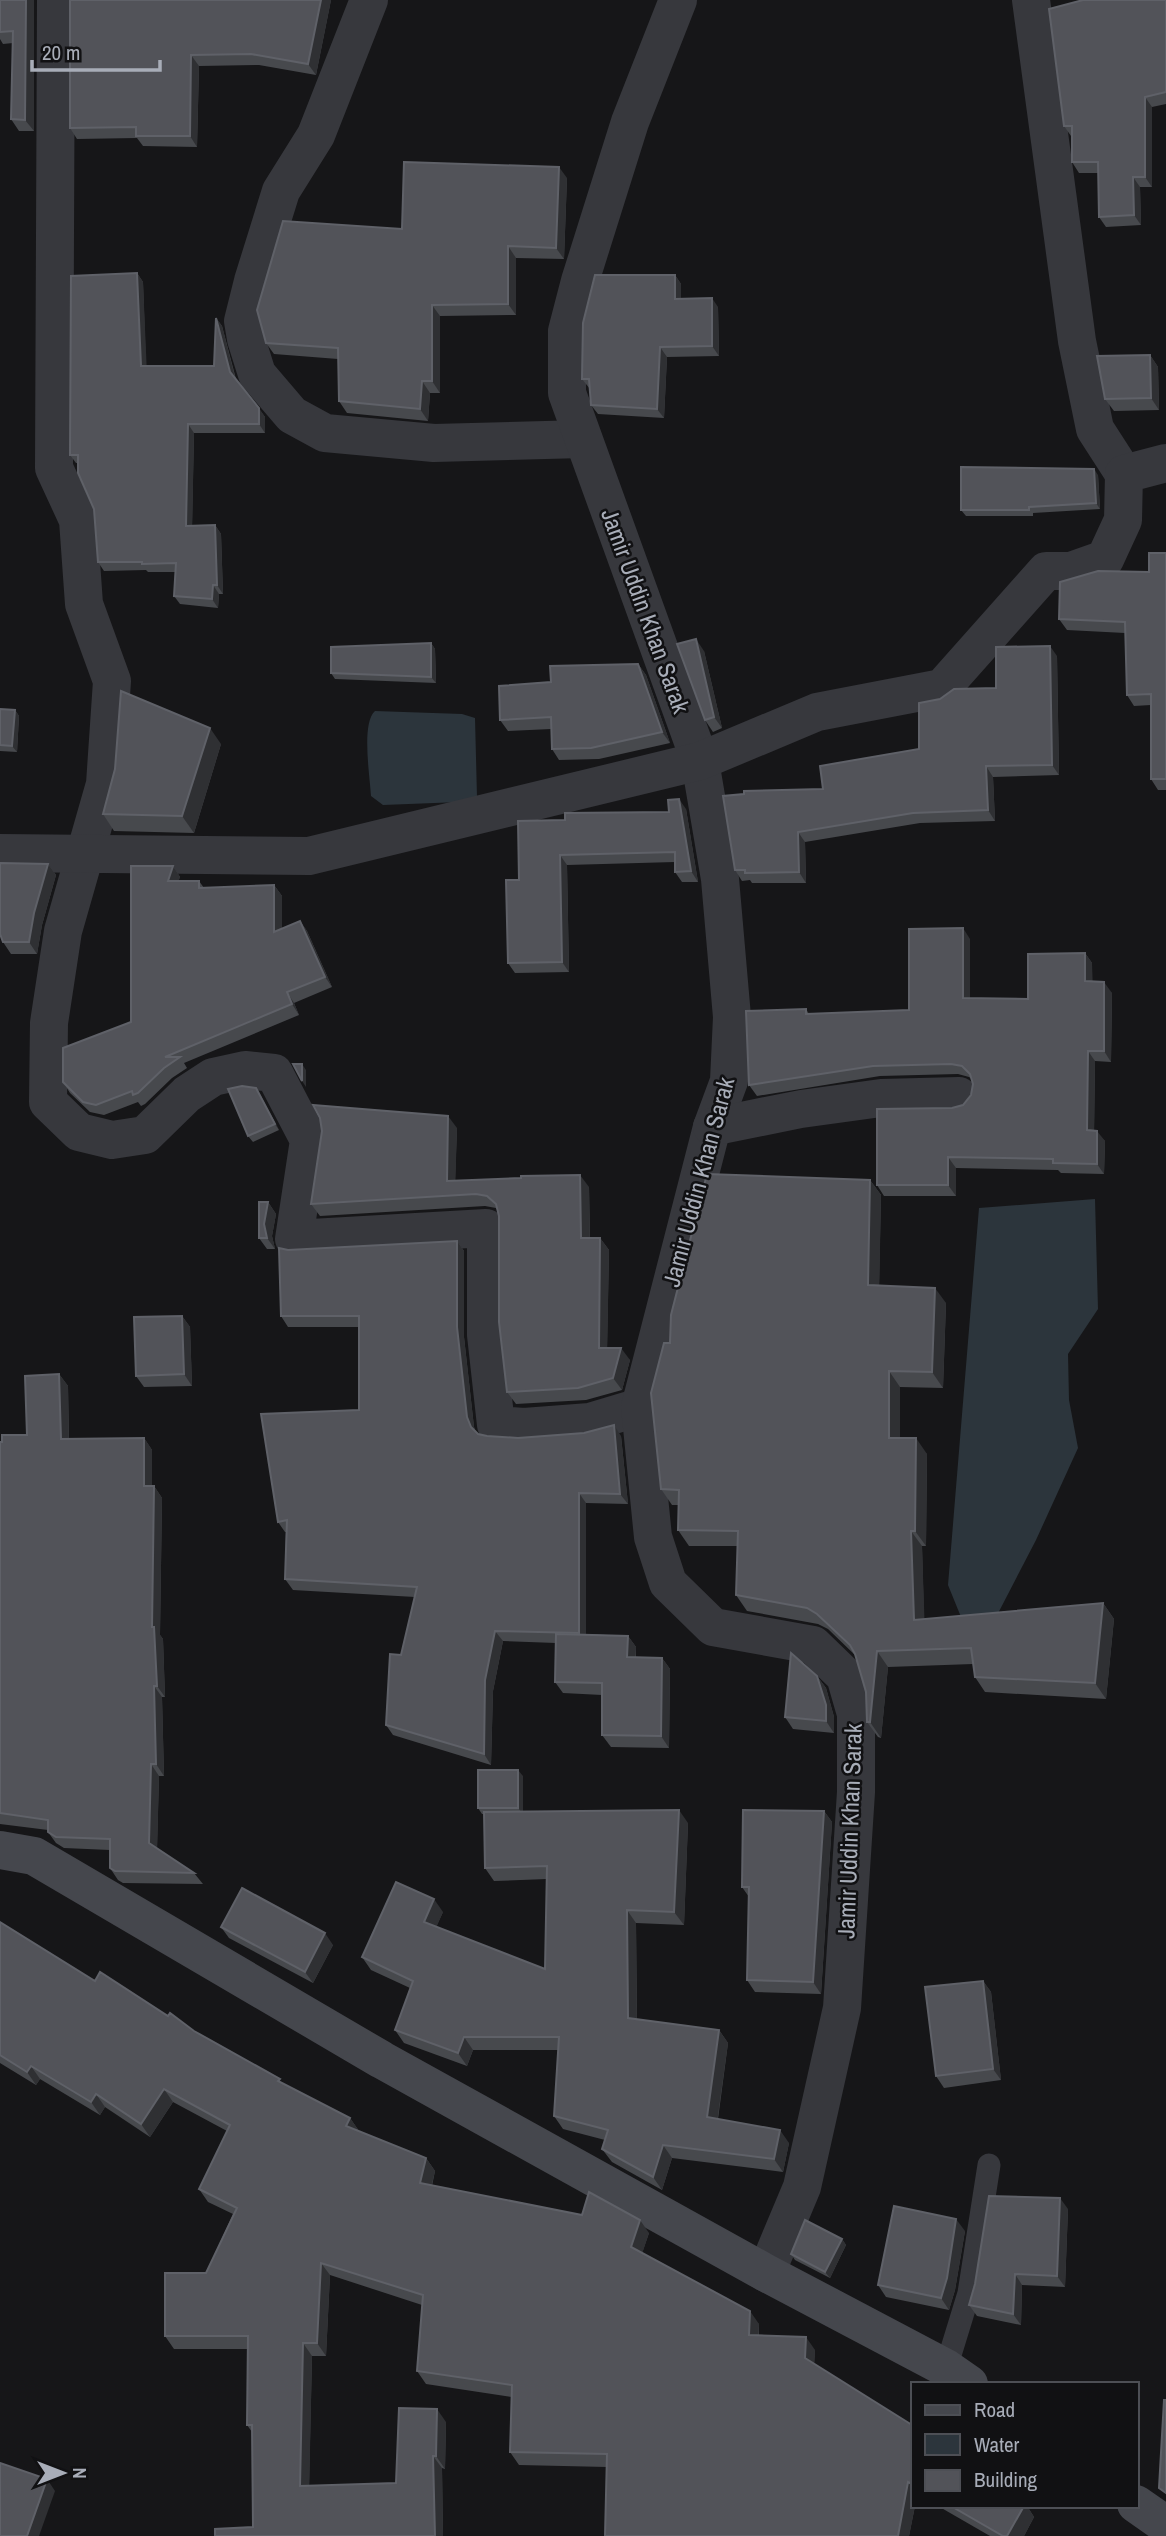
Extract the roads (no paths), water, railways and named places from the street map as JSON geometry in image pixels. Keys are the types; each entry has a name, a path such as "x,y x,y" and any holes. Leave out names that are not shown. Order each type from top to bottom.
{"main road":[{"path":"0,1850 34,1856 382,2060 958,2376"},
{"path":"1138,2505 1166,2525"}],"street":[{"path":"56,0 54,468 78,520 84,604 112,681 105,784 63,931 49,1023 48,1102 79,1132 112,1140 145,1135 187,1094 213,1077 245,1070 274,1073 309,1140 294,1239 486,1228 486,1335 496,1425 524,1427 590,1422 640,1407"},
{"path":"369,0 316,135 281,191 253,281 243,321 257,374 292,415 325,433 434,443 583,439"},
{"name":"Jamir Uddin Khan Sarak","path":"678,0 630,122 580,281 567,331 567,393 700,761 720,879 732,1017 729,1081 712,1127 640,1407 653,1537 668,1583 713,1627 813,1645 845,1676 856,1714 856,1793 842,2008 802,2187 766,2273"},
{"path":"0,853 309,856 700,761 817,712 942,688 1046,570 1071,571 1105,559 1123,520 1124,474 1095,429 1077,341 1031,0"},
{"path":"1124,474 1166,463"},
{"path":"712,1127 801,1109 881,1098 959,1096"}],"lane":[{"path":"958,2376 989,2165"}],"water":[{"path":"375,711 462,714 475,718 477,797 460,802 383,805 371,796 367,738 368,727"},
{"path":"1095,1199 1098,1309 1068,1354 1069,1400 1078,1448 1036,1540 993,1623 961,1617 948,1585 979,1208"}]}
